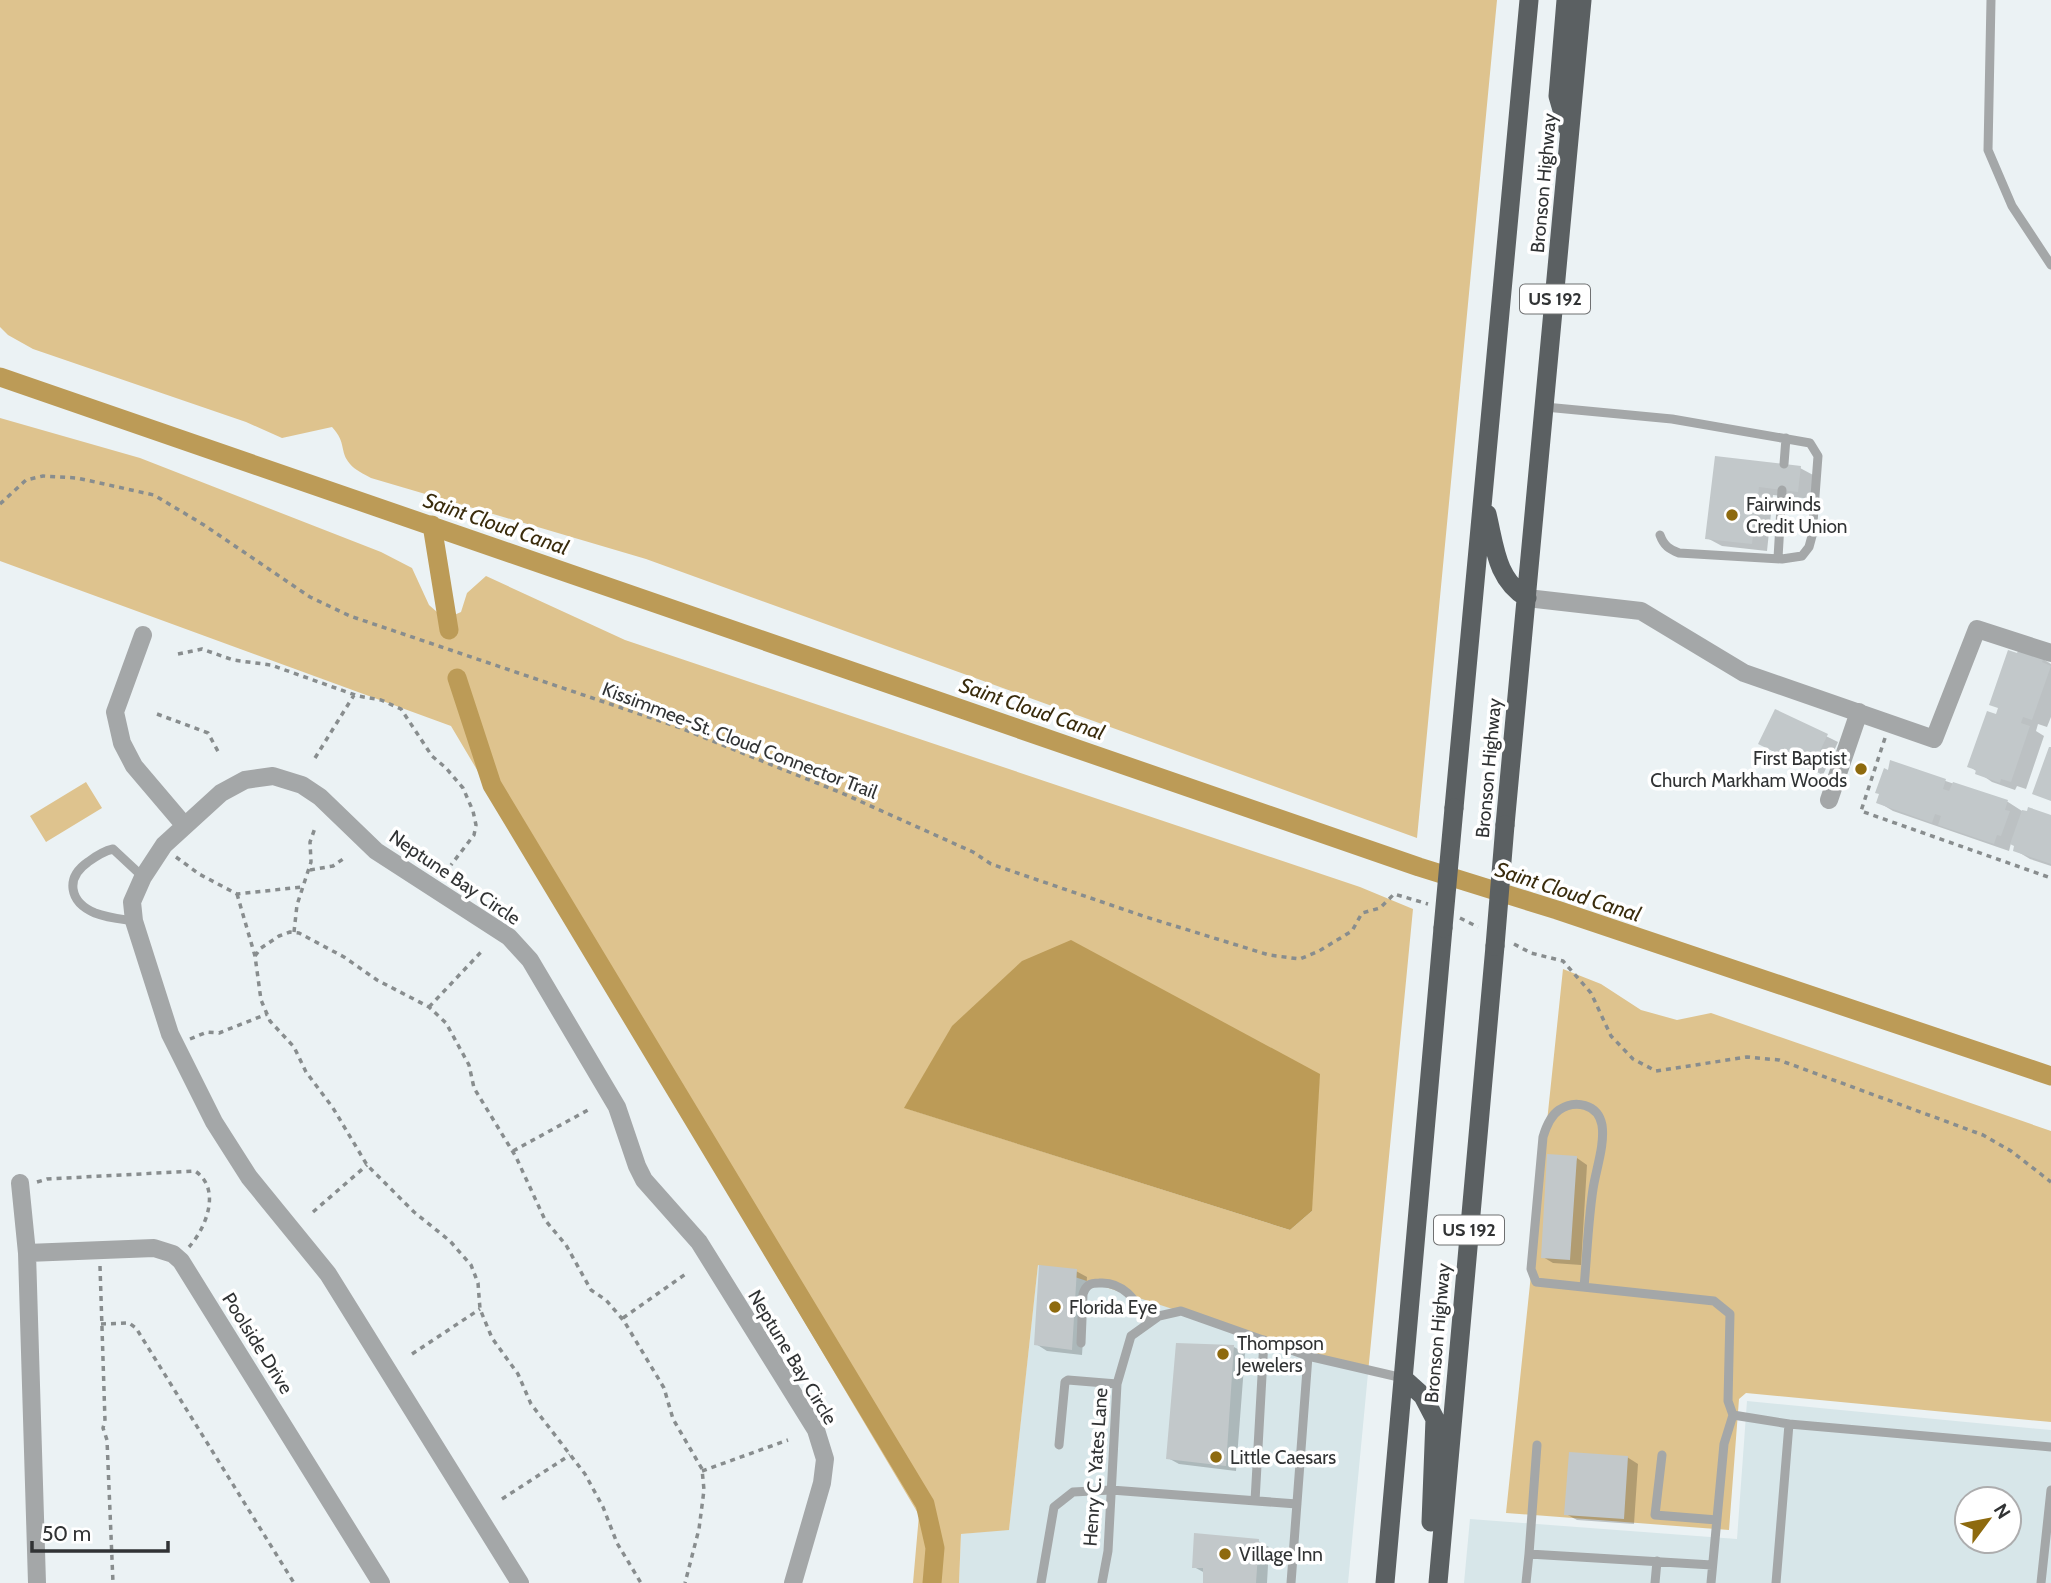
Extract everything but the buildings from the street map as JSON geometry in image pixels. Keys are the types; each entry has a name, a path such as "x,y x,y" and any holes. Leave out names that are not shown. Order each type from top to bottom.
{"highway":[{"name":"Bronson Highway","path":"1385,1583 1529,0"},
{"path":"1566,0 1558,96 1570,134"},
{"name":"Bronson Highway","path":"1436,1583 1583,0"},
{"path":"1483,499 1502,571 1515,590 1527,597"},
{"path":"1403,1378 1423,1396 1435,1419 1430,1527 1436,1583"}],"street":[{"path":"1527,597 1641,611 1744,673 1934,739 1978,629 2051,653"},
{"path":"143,635 116,712 122,743 134,766 185,826"},
{"path":"1829,800 1859,712"},
{"name":"Neptune Bay Circle","path":"520,1583 328,1274 249,1177 214,1122 176,1045 134,921 132,902 143,877 164,845 221,793 245,780 273,776 290,780 320,797 376,851 509,937 530,960 617,1107 644,1180 699,1242 816,1430 825,1459 822,1483 793,1583"},
{"path":"20,1182 27,1253 37,1583"},
{"path":"27,1253 154,1248 178,1259"},
{"name":"Poolside Drive","path":"178,1259 189,1272 381,1583"}],"lane":[{"path":"1991,0 1988,150 2012,206 2051,265"},
{"path":"1545,407 1672,419 1810,443 1818,456 1812,536 1809,547 1802,556 1777,558 1679,553 1670,550 1660,535"},
{"path":"1784,464 1786,439"},
{"path":"1777,558 1782,490"},
{"path":"134,921 96,913 83,906 72,885 74,875 106,850 113,849 143,877"},
{"path":"1584,1287 1602,1125 1597,1113 1586,1105 1574,1103 1558,1110 1548,1123 1543,1137 1531,1269 1536,1282 1714,1301 1730,1314 1728,1401 1733,1415 1724,1444 1711,1583"},
{"path":"1081,1343 1083,1294 1090,1284 1107,1282 1126,1291 1149,1322 1159,1316 1181,1311 1308,1356 1403,1378"},
{"name":"Henry C. Yates Lane","path":"1102,1583 1108,1551 1117,1384 1131,1336 1149,1322"},
{"path":"1255,1501 1264,1340"},
{"path":"1291,1583 1308,1356"},
{"path":"1059,1445 1065,1382 1117,1384"},
{"path":"1733,1415 1789,1424 2051,1447"},
{"path":"1776,1583 1789,1424"},
{"path":"1526,1583 1538,1445"},
{"path":"1661,1455 1655,1515 1717,1520"},
{"path":"1041,1583 1054,1507 1073,1492 1111,1490 1297,1504"},
{"path":"2041,1583 2051,1490"},
{"path":"1529,1554 1712,1565"},
{"path":"1655,1583 1657,1562"}],"path":[{"name":"Kissimmee-St. Cloud Connector Trail","path":"0,504 26,480 43,476 77,478 154,495 204,525 310,597 350,616 678,727 844,794 973,852 991,864 1146,917 1269,955 1300,959 1319,951 1352,931 1362,913 1380,908 1394,894"},
{"path":"178,654 202,649 233,660 271,665 354,695 381,700 401,709 432,756 463,788 473,811 476,825 474,835 451,865"},
{"path":"315,758 354,695"},
{"path":"157,714 208,733 220,755"},
{"path":"1890,723 1861,811 2051,878"},
{"path":"294,932 302,887 310,870 311,834 314,828"},
{"path":"172,853 199,874 237,894 302,887"},
{"path":"310,870 332,866 343,859"},
{"path":"237,894 256,956 261,1000 267,1014 278,1031 295,1047 306,1072 328,1101 367,1165 414,1212 450,1241 471,1265 478,1283 480,1309 492,1338 518,1374 531,1404 585,1474 603,1507 617,1543 641,1583"},
{"path":"256,956 271,941 294,932 344,957 377,980 429,1007 446,1023 468,1065 474,1087 513,1151 545,1220 566,1245 591,1290 606,1300 623,1319 664,1388 673,1419 702,1471 704,1490 699,1529 686,1583"},
{"path":"429,1007 482,951"},
{"path":"1563,961 1591,993 1611,1036 1633,1059 1656,1071 1747,1056 1779,1060 1983,1135 2011,1151 2051,1182"},
{"path":"176,1045 207,1032 219,1033 267,1014"},
{"path":"513,1151 588,1111"},
{"path":"313,1212 367,1165"},
{"path":"20,1182 30,1184 47,1179 195,1171 207,1190 209,1213 195,1241 178,1259"},
{"path":"100,1250 105,1421 103,1428 107,1440 113,1583"},
{"path":"623,1319 687,1273"},
{"path":"412,1354 480,1309"},
{"path":"101,1324 129,1323 136,1328 294,1583"},
{"path":"702,1471 788,1440"},
{"path":"502,1499 570,1455"}],"shaded area":[{"path":"0,0 1497,0 1417,838 646,559 371,478 350,464 340,438 332,427 282,438 246,422 33,349 8,335 0,327"},
{"path":"0,418 140,458 381,552 412,568 429,605 445,619 461,612 467,593 486,576 625,640 1360,887 1413,909 1368,1373 1038,1265 1009,1530 961,1534 959,1583 913,1583 919,1515 451,726 0,561","holes":["905,1108 1312,1211 1290,1230"]},
{"path":"86,782 102,808 46,842 30,816"},
{"path":"1071,940 1320,1074 1312,1211 1290,1230 904,1108 952,1026 1022,961"},
{"path":"1563,969 1601,984 1641,1010 1677,1020 1711,1013 2051,1131 2051,1422 1746,1393 1739,1399 1729,1530 1506,1513"},
{"path":"1038,1264 1368,1373 1348,1583 959,1583 961,1534 1009,1529"},
{"path":"1747,1401 2051,1430 2051,1583 1464,1583 1470,1519 1737,1539"}],"waterway":[{"name":"Saint Cloud Canal","path":"0,377 1419,867 1557,910 2051,1076"},
{"path":"432,525 449,630"},
{"path":"457,678 492,785 925,1504 935,1548 932,1583"}],"place":[{"name":"Fairwinds Credit Union","path":"1732,515"},
{"name":"First Baptist Church Markham Woods","path":"1861,769"},
{"name":"Florida Eye","path":"1055,1307"},
{"name":"Thompson Jewelers","path":"1223,1354"},
{"name":"Little Caesars","path":"1216,1457"},
{"name":"Village Inn","path":"1225,1554"}]}
